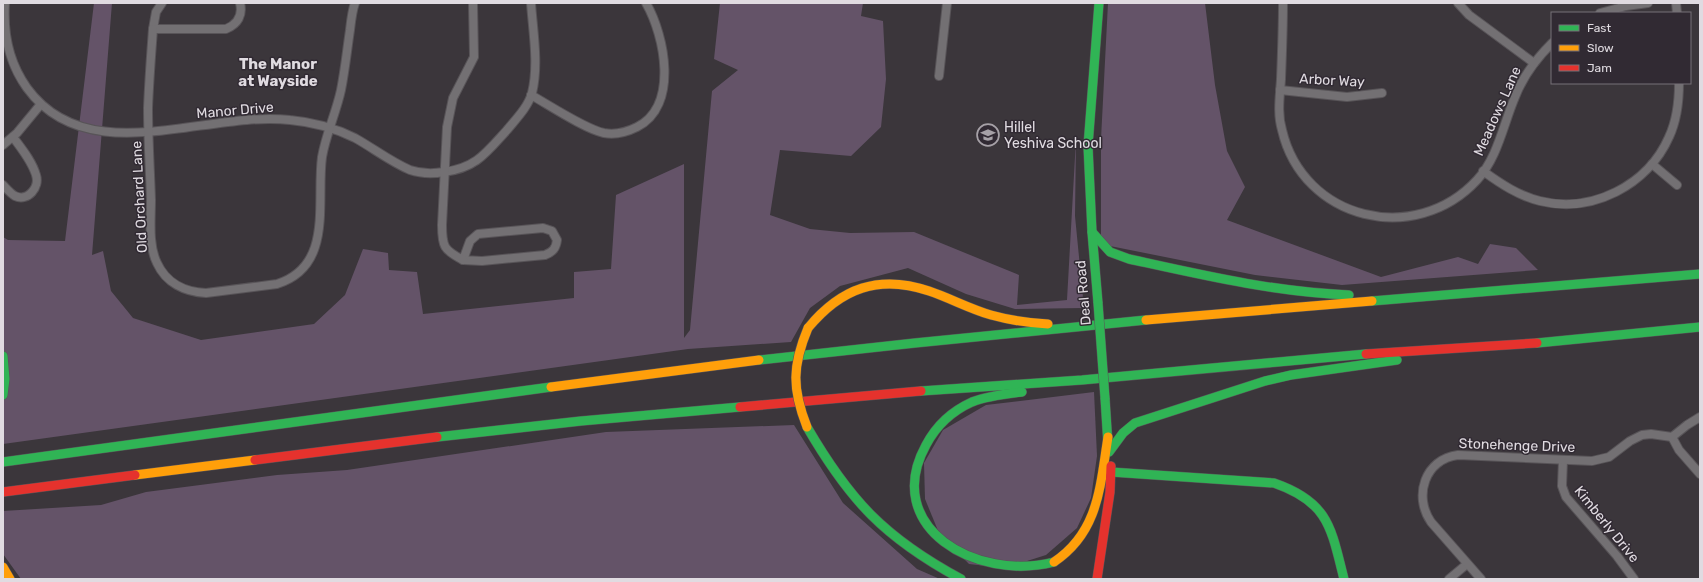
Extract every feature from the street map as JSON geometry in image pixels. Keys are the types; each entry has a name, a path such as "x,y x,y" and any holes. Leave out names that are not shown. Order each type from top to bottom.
{"main road":[{"name":"Deal Road","path":"1097,579 1110,492 1111,472 1092,232 1088,146 1099,3"},
{"path":"1092,232 1101,244 1115,254 1211,278 1294,292 1356,295 1393,299"},
{"path":"3,462 687,368 871,347 1046,331 1076,326 1700,274"},
{"path":"961,579 920,557 896,540 872,518 842,483 822,454 807,427 800,409 794,383 795,367 799,347 808,328 824,309 842,296 862,287 887,283 898,283 916,287 990,315 1010,319 1076,326"},
{"path":"3,492 435,437 580,421 988,386 1082,380 1371,354 1501,346 1700,327"},
{"path":"1109,452 1123,433 1135,423 1265,381 1306,372 1501,346"},
{"path":"3,356 5,371 3,395"},
{"path":"938,549 924,530 920,520 915,501 914,486 917,463 922,450 930,435 941,422 965,405 983,399 1082,380"},
{"path":"1026,575 1045,569 1069,551 1081,537 1095,507 1108,437"},
{"path":"1111,472 1274,483 1298,491 1319,509 1328,525 1344,579"},
{"path":"3,566 10,579"}],"street":[{"name":"Manor Drive","path":"5,3 5,31 10,56 24,83 41,104 66,120 89,129 114,133 149,132 250,119 273,118 306,122 330,128 354,138 410,170 431,174 460,170 481,158 517,119 531,95 536,66 531,3"},
{"name":"Old Orchard Lane","path":"162,3 156,12 153,29 148,109 152,246 154,257 163,273 173,282 189,290 206,293 284,282 298,274 309,261 317,242 321,210 322,159 341,89 355,3"},
{"path":"153,29 226,29 238,21 240,15 240,3"},
{"path":"463,260 470,241 473,237 482,233 543,228 552,231 556,240 554,250 545,255 482,261 463,260 446,250 442,240 447,127 450,107 456,91 474,57 473,3"},
{"path":"531,95 592,129 604,133 625,132 644,123 653,114 657,106 664,80 663,54 660,38 646,3"},
{"path":"939,76 947,3"},
{"name":"Meadows Lane","path":"1283,3 1279,104 1282,131 1287,148 1296,166 1311,184 1322,194 1351,210 1370,216 1387,218 1425,213 1441,207 1457,198 1484,172 1495,152 1521,84 1534,63 1551,44"},
{"path":"1458,3 1469,15 1534,63"},
{"path":"1603,12 1618,7 1648,3"},
{"path":"1484,172 1514,192 1528,198 1549,203 1572,204 1588,202 1615,193 1640,176 1652,164 1664,147 1674,123 1679,97 1679,84"},
{"name":"Arbor Way","path":"1280,90 1347,97 1382,94"},
{"path":"3,145 41,104"},
{"path":"3,185 15,196 24,197 32,193 37,184 36,174 12,137"},
{"path":"1652,164 1678,185"},
{"path":"1700,417 1672,437 1679,450 1700,474"},
{"name":"Stonehenge Drive","path":"1481,579 1431,522 1426,512 1423,499 1426,479 1433,467 1444,458 1458,455 1563,460 1600,460 1612,455 1630,441 1642,435 1651,434 1672,437"},
{"name":"Kimberly Drive","path":"1563,460 1562,486 1566,497 1617,556 1634,579"},
{"path":"1449,579 1467,564"}],"shaded area":[{"path":"94,3 112,3 92,255 103,251 111,291 133,318 201,340 314,324 345,295 363,249 388,253 389,270 417,272 423,314 574,298 574,272 611,269 616,195 684,164 684,338 690,330 712,91 738,70 714,59 720,3 863,3 861,16 883,21 886,79 881,127 851,156 780,150 770,215 810,229 850,233 914,232 1019,275 1017,305 1067,300 1076,139 1075,216 1084,308 1015,309 966,294 908,268 840,286 810,308 791,342 688,349 3,444 3,237 8,240 65,241"},
{"path":"1108,3 1205,3 1215,85 1227,151 1245,187 1227,220 1381,277 1458,257 1478,264 1490,244 1516,248 1538,270 1342,285 1255,275 1110,246 1101,236 1101,139"},
{"path":"1094,392 1097,456 1091,498 1077,528 1046,555 1005,568 969,564 939,533 925,499 924,463 943,430 986,405"},
{"path":"794,425 843,503 917,569 940,579 21,579 3,554 3,511 101,505 146,492 277,475 347,470 606,432"}],"traffic: fast":[{"path":"1098,303 1092,232 1088,146 1099,3"},
{"path":"1092,232 1110,252 1129,259 1211,277 1266,287 1349,295"},
{"path":"1372,301 1700,274"},
{"path":"1098,303 1105,398"},
{"path":"759,360 1146,320"},
{"path":"1537,343 1700,327"},
{"path":"921,391 1082,380 1366,354"},
{"path":"3,356 5,379 3,395"},
{"path":"1109,452 1123,433 1135,423 1265,381 1291,375 1397,360"},
{"path":"3,462 551,387"},
{"path":"1022,392 1003,394 972,402 951,415 940,425 926,445 915,474 916,501 926,523 944,542 967,555 995,564 1024,566 1054,562"},
{"path":"1105,398 1108,445"},
{"path":"437,437 581,421 740,407"},
{"path":"807,427 839,476 855,497 872,515 890,532 911,548 934,564 961,579"},
{"path":"1111,472 1274,483 1292,490 1317,508 1325,519 1331,531 1344,579"}],"traffic: slow":[{"path":"808,328 821,314 848,294 862,288 894,284 911,286 929,291 975,310 998,317 1048,324"},
{"path":"1146,320 1372,301"},
{"path":"807,427 799,401 796,378 799,354 808,328"},
{"path":"551,387 759,360"},
{"path":"1054,562 1069,550 1080,537 1089,522 1095,507 1103,473 1108,437"},
{"path":"135,475 255,460"},
{"path":"3,567 10,579"}],"traffic: jam":[{"path":"1366,354 1537,343"},
{"path":"740,407 921,391"},
{"path":"255,460 437,437"},
{"path":"1097,579 1110,492 1111,466"},
{"path":"3,492 135,475"}],"place":[{"name":"Hillel Yeshiva School","path":"988,135"}],"district":[{"name":"The Manor at Wayside","path":"278,72"}]}
